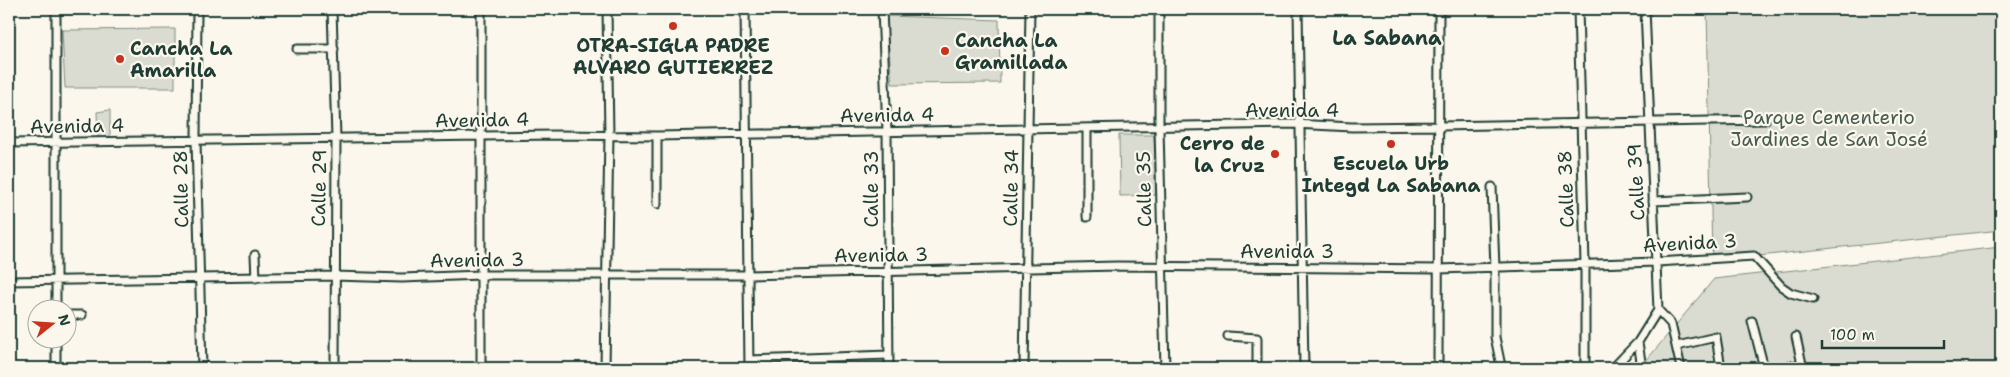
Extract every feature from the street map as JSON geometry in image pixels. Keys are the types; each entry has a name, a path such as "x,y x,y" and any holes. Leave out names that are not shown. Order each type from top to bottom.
{"street":[{"path":"56,9 56,300"},
{"name":"Calle 28","path":"197,9 196,140 202,368"},
{"name":"Calle 29","path":"332,9 336,138 335,368"},
{"path":"481,9 482,368"},
{"path":"605,368 609,134 607,9"},
{"path":"745,9 749,368"},
{"name":"Calle 33","path":"882,9 887,130 889,368"},
{"name":"Calle 34","path":"1024,368 1030,9"},
{"name":"Calle 35","path":"1160,9 1159,128 1165,368"},
{"path":"1298,9 1304,368"},
{"path":"1438,368 1439,9"},
{"name":"Calle 38","path":"1578,9 1585,264 1585,368"},
{"name":"Calle 39","path":"1645,9 1658,310"},
{"path":"297,49 334,49"},
{"name":"Avenida 4","path":"9,143 57,144 609,134 658,136 1028,128 1087,129 1300,125 1440,126 1765,120"},
{"path":"1087,129 1087,217"},
{"path":"657,204 658,136"},
{"path":"1492,187 1496,268 1495,337 1501,366"},
{"path":"1653,201 1747,197"},
{"path":"255,255 256,278"},
{"name":"Avenida 3","path":"9,282 199,280 334,276 402,278 481,275 888,272 1027,267 1303,266 1439,269 1657,262 1754,256 1781,286 1791,293 1814,299"},
{"path":"1614,368 1638,342 1658,310 1671,324 1681,368"},
{"path":"1752,321 1764,368"},
{"path":"1228,336 1257,338 1257,368"},
{"path":"1677,346 1716,337 1721,368"},
{"path":"1779,368 1802,364 1796,337"},
{"path":"1638,342 1642,368"},
{"path":"56,350 56,368"},
{"path":"749,360 889,355"}],"green space":[{"name":"Parque Cementerio Jardines de San José","path":"1707,9 2001,9 2001,230 1712,261"},
{"name":"Cancha La Gramillada","path":"886,16 999,20 1000,83 892,84"},
{"name":"Cancha La Amarilla","path":"175,29 175,88 65,88 62,30"},
{"path":"110,110 110,140 98,141 97,112"},
{"path":"1119,135 1154,135 1156,195 1120,196"},
{"path":"2001,247 2001,368 1640,368 1714,279"}],"place":[{"name":"OTRA-SIGLA PADRE ALVARO GUTIERREZ","path":"673,26"},
{"name":"Cancha La Gramillada","path":"945,51"},
{"name":"Cancha La Amarilla","path":"120,59"},
{"name":"Escuela Urb Integd La Sabana","path":"1391,144"},
{"name":"Cerro de la Cruz","path":"1275,154"}],"district":[{"name":"La Sabana","path":"1387,38"}]}
